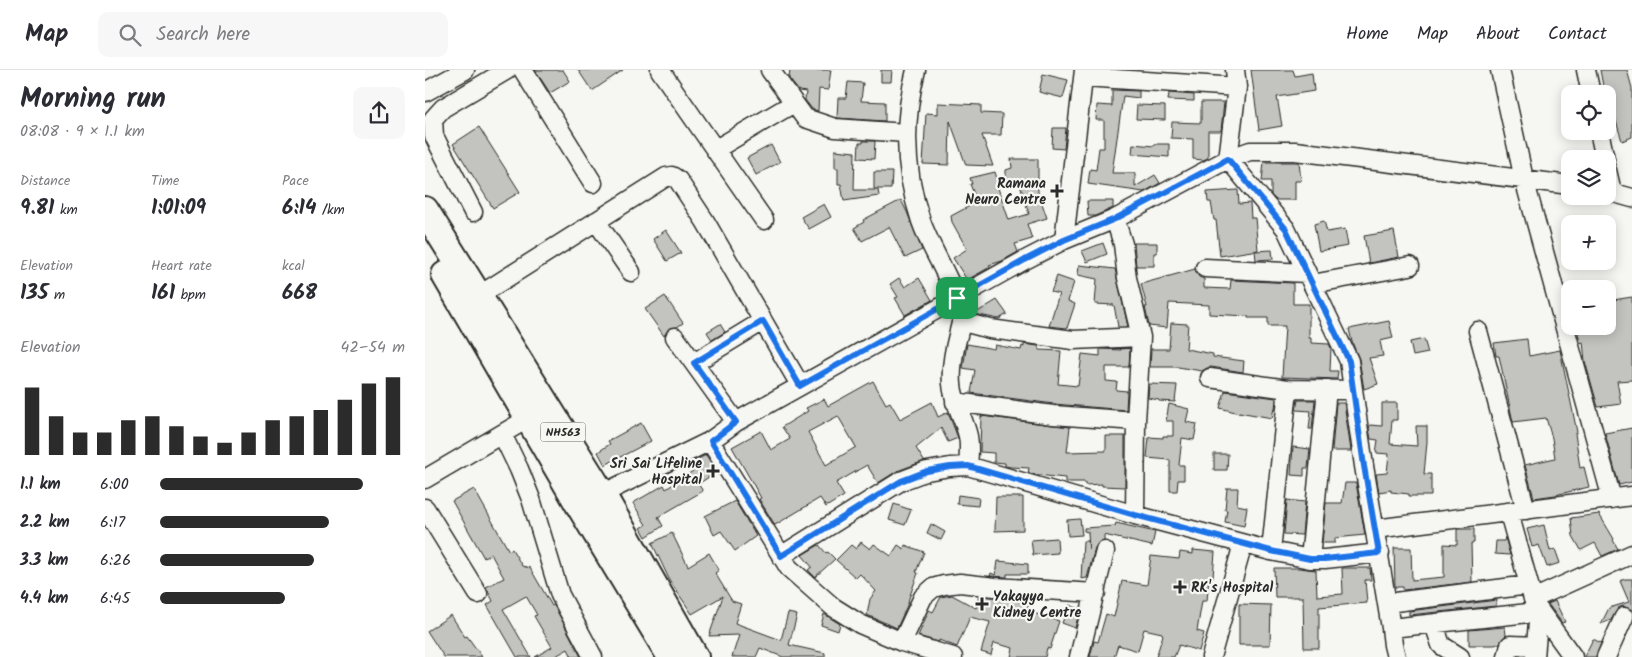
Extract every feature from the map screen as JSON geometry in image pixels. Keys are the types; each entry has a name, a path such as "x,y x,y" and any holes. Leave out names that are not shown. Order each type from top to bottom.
{"highway":[{"name":"NH563","path":"425,210 602,494 695,657"},
{"name":"NH563","path":"425,241 667,656"}],"street":[{"path":"425,92 465,70"},
{"path":"473,212 434,136 433,119 443,108 507,70"},
{"path":"523,70 593,183"},
{"path":"660,70 764,220"},
{"path":"770,70 805,118 835,128 906,132"},
{"path":"916,70 911,89 906,132 912,184 921,221 957,298 962,319 953,359 952,385 955,402 968,436 968,466"},
{"path":"1499,70 1524,179 1612,499"},
{"path":"1585,70 1589,85"},
{"path":"1064,240 1084,73 1236,79 1228,159 1286,229 1349,361 1352,390 1396,657"},
{"path":"716,149 793,103"},
{"path":"602,494 711,441 736,422 1025,260 1064,240 1115,219 1228,159 1250,151 1295,151 1561,184"},
{"path":"478,296 665,177 672,176 678,180 705,220 800,386"},
{"path":"1616,195 1631,201"},
{"path":"1115,219 1123,244 1127,278 1141,337 1136,421 1135,515"},
{"path":"596,221 631,272"},
{"path":"1205,268 1310,278 1410,266"},
{"path":"962,319 971,324 990,328 1073,340 1141,337"},
{"path":"694,363 763,321"},
{"path":"1478,332 1535,601 1536,651 1510,645 1507,657"},
{"path":"675,337 736,422"},
{"path":"1210,378 1288,389 1352,390"},
{"path":"1271,551 1288,389"},
{"path":"1310,559 1327,389"},
{"path":"955,402 1053,414 1136,421"},
{"path":"425,479 529,418"},
{"path":"502,434 531,499 560,595 593,657"},
{"path":"711,441 789,568 833,607 860,624 908,648 953,657"},
{"path":"781,556 901,481 927,471 968,466 1135,515 1271,551 1310,559 1379,553"},
{"path":"1375,529 1632,496"},
{"path":"425,508 478,594"},
{"path":"1211,657 1243,544"},
{"path":"1079,657 1105,551"},
{"path":"1391,628 1434,624 1535,601 1632,554"},
{"path":"908,648 923,597 933,588 960,583 995,587 1096,592"},
{"path":"1387,603 1535,601"},
{"path":"1535,601 1573,657"},
{"path":"1606,657 1624,617"},
{"path":"1434,624 1441,645 1460,657"}],"building":[{"path":"535,70 563,70 570,81 550,93"},
{"path":"578,70 623,70 592,91"},
{"path":"790,70 831,70 828,90 819,89 818,111 812,109 805,100 806,92 799,91 789,79"},
{"path":"881,70 892,70 891,82 881,82"},
{"path":"1251,70 1293,70 1295,76 1312,73 1314,91 1277,97 1282,126 1259,130"},
{"path":"1600,70 1627,70 1632,88 1632,137 1622,141 1616,121 1616,85 1603,85"},
{"path":"1043,74 1068,80 1063,98 1039,92"},
{"path":"848,82 863,83 861,101 885,102 885,121 837,118 838,98 846,98"},
{"path":"1112,90 1139,91 1139,98 1123,96 1112,173 1135,173 1135,187 1155,175 1160,183 1144,192 1088,184 1090,169 1096,170 1099,148 1104,148 1104,120 1096,120 1097,105 1112,106"},
{"path":"1169,93 1194,95 1194,101 1168,100"},
{"path":"1201,102 1224,102 1221,131 1208,131 1208,158 1203,160 1193,159 1193,139 1171,138 1172,122 1201,123"},
{"path":"938,103 981,105 981,113 1002,114 1001,135 982,135 993,166 966,165 950,121 949,165 923,164 926,113 938,114"},
{"path":"1137,105 1165,106 1165,120 1136,119"},
{"path":"479,127 520,192 493,208 453,144"},
{"path":"1053,128 1066,128 1064,149 1052,148"},
{"path":"863,141 875,141 874,159 858,158 859,143 863,143"},
{"path":"1133,144 1154,146 1154,144 1169,144 1169,157 1132,154"},
{"path":"771,145 780,162 756,175 747,158"},
{"path":"835,150 855,152 854,190 878,190 879,196 844,201 841,184 838,184 838,168 835,168"},
{"path":"1011,159 1038,159 1038,192 1047,218 1027,224 1032,239 1015,244 1018,252 1002,261 989,265 990,267 967,280 953,258 967,249 952,222 951,216 977,202 970,184 972,184 970,178 995,172 999,185 997,185 1009,220 1029,214 1020,185 1006,185 1006,170 1012,168"},
{"path":"1264,162 1299,162 1301,181 1295,181 1295,200 1276,200 1271,195 1271,181 1262,181"},
{"path":"874,172 892,172 891,189 874,189"},
{"path":"1238,190 1239,204 1250,203 1251,218 1255,218 1258,250 1220,256 1216,220 1214,220 1211,202 1208,202 1207,192"},
{"path":"901,200 922,250 905,258 889,227 862,241 854,228 864,222 863,220"},
{"path":"1087,201 1113,201 1113,208 1095,216 1088,216"},
{"path":"824,204 831,217 809,229 801,217"},
{"path":"1324,221 1327,232 1345,229 1348,246 1319,251 1314,224"},
{"path":"666,230 681,253 667,261 653,239"},
{"path":"1394,231 1399,257 1369,263 1364,236"},
{"path":"1103,243 1107,254 1087,262 1082,251"},
{"path":"1134,243 1157,243 1157,253 1154,253 1154,266 1136,266"},
{"path":"1272,250 1273,259 1256,260 1255,251"},
{"path":"1079,265 1115,269 1128,327 1118,327 1114,305 1095,304 1097,279 1078,275"},
{"path":"1195,269 1199,277 1204,279 1204,288 1230,289 1231,280 1293,283 1293,304 1309,304 1309,338 1311,338 1311,343 1329,344 1331,348 1330,371 1338,371 1337,379 1282,377 1285,326 1268,326 1268,318 1209,314 1209,305 1169,303 1167,328 1149,326 1145,307 1147,307 1141,284"},
{"path":"1057,276 1074,282 1068,301 1075,304 1067,328 1049,326 1059,294 1051,292"},
{"path":"899,278 905,287 919,278 932,300 905,315 895,298 898,297 890,284"},
{"path":"665,296 683,323 677,327 669,328 664,336 645,309"},
{"path":"1632,297 1632,380 1617,381 1621,404 1598,407 1585,361 1583,342 1580,343 1578,335 1616,335 1616,300"},
{"path":"997,300 1007,314 999,319 974,314"},
{"path":"1389,321 1393,338 1380,341 1383,356 1369,358 1378,384 1364,389 1359,359 1349,329"},
{"path":"1171,323 1188,324 1186,349 1213,354 1213,357 1244,361 1243,372 1211,367 1202,371 1178,367 1150,367 1151,349 1169,349"},
{"path":"720,324 725,332 712,340 707,332"},
{"path":"1424,339 1428,353 1413,356 1410,342"},
{"path":"1527,339 1529,356 1560,350 1577,432 1575,433 1580,468 1584,467 1589,487 1534,498 1525,465 1555,458 1552,438 1546,418 1513,422 1499,356 1496,356 1494,343"},
{"path":"967,344 994,349 995,345 1021,350 1024,344 1038,346 1040,350 1061,351 1058,384 1078,386 1082,354 1100,356 1100,349 1121,350 1130,348 1129,367 1106,367 1106,381 1117,382 1116,390 1127,391 1126,410 1054,404 971,393 975,370 963,368"},
{"path":"873,381 886,404 890,402 900,419 932,402 938,417 948,412 958,438 948,442 941,428 916,448 924,461 897,471 878,483 867,465 836,483 844,496 826,507 820,498 775,525 732,447 761,431 771,450 790,439 782,427 808,411 806,408 824,399 828,406","holes":["838,416 856,447 826,465 808,432"]},
{"path":"1149,384 1177,385 1175,402 1148,398"},
{"path":"1225,391 1276,398 1272,418 1220,408"},
{"path":"1298,400 1315,400 1312,429 1309,429 1311,411 1296,410"},
{"path":"1336,403 1344,403 1351,451 1332,451"},
{"path":"1382,403 1397,403 1397,420 1392,420 1390,444 1417,446 1416,426 1427,426 1424,474 1431,474 1431,496 1409,496 1409,494 1391,492 1391,490 1379,492 1376,474 1387,473 1389,454 1376,453 1378,440 1371,439 1369,429 1370,425 1382,426"},
{"path":"1169,404 1189,409 1186,422 1197,424 1194,440 1182,438 1179,465 1184,465 1184,480 1178,480 1177,491 1170,491 1170,460 1147,458 1149,437 1163,438 1163,436 1173,436 1173,421 1166,421"},
{"path":"981,416 1070,427 1067,452 1106,451 1106,436 1125,436 1125,487 1102,486 1102,484 1085,485 1085,482 1065,482 1065,478 1028,473 1029,468 1005,466 1005,463 994,462 994,453 980,452"},
{"path":"641,423 651,441 605,465 598,452 610,444 608,441"},
{"path":"1632,428 1632,482 1619,485 1605,433"},
{"path":"1293,447 1310,449 1308,468 1304,468 1304,476 1291,475"},
{"path":"1214,454 1228,454 1227,470 1214,470"},
{"path":"706,455 717,472 698,484 703,491 658,517 663,526 646,537 641,528 646,525 633,503 664,485 666,489 693,471 688,464"},
{"path":"1345,483 1356,483 1365,535 1335,538 1335,543 1322,543 1326,503 1342,503"},
{"path":"1227,488 1238,488 1237,505 1247,507 1244,526 1225,522"},
{"path":"474,489 509,551 512,549 522,566 530,568 552,606 554,605 581,657 572,657 568,649 554,657 535,657 552,647 534,616 537,615 526,596 503,609 531,657 517,657 487,605 493,601 486,587 504,578 491,554 484,558 452,501"},
{"path":"958,495 979,498 978,506 957,504"},
{"path":"996,497 1023,497 1023,530 995,531"},
{"path":"1287,500 1305,502 1302,535 1284,534"},
{"path":"735,501 756,536 735,551 721,531 714,535 705,516"},
{"path":"894,504 911,510 905,525 889,520"},
{"path":"1599,514 1618,549 1602,556 1595,543 1581,550 1573,536 1571,518"},
{"path":"1080,519 1082,535 1068,536 1067,520"},
{"path":"1116,523 1155,532 1152,546 1104,535 1104,541 1098,543 1095,548 1087,578 1081,579 1083,541 1088,541 1089,550 1088,532 1084,531 1084,528 1115,526"},
{"path":"931,524 945,532 941,540 927,533"},
{"path":"1544,525 1550,551 1555,549 1560,563 1547,567 1539,545 1532,547 1527,529"},
{"path":"1457,529 1474,529 1474,543 1471,543 1472,582 1403,590 1403,587 1395,587 1394,548 1411,548 1412,580 1444,577 1444,544 1457,545"},
{"path":"672,533 688,566 709,553 719,570 715,573 732,601 741,604 735,623 781,640 788,613 797,615 789,645 825,653 825,657 783,657 760,648 756,657 732,657 739,635 709,636 723,596 692,614 670,581 652,543"},
{"path":"1505,537 1510,555 1495,554 1496,541 1504,541"},
{"path":"1057,538 1058,553 1033,555 1031,540"},
{"path":"861,542 870,549 874,544 891,556 898,545 904,549 905,545 924,552 916,572 918,573 909,601 897,628 867,615 870,599 876,591 860,574 856,578 836,560 851,545 856,549"},
{"path":"819,545 835,559 815,577 808,570 812,567 802,555"},
{"path":"1193,550 1215,552 1213,577 1209,577 1207,601 1202,601 1197,631 1204,633 1199,651 1179,645 1174,657 1156,657 1163,635 1162,633 1144,629 1138,651 1118,645 1114,657 1090,657 1094,641 1098,642 1106,614 1114,617 1122,581 1147,585 1151,556 1179,559 1180,552 1193,554"},
{"path":"998,561 1028,564 1028,574 1007,574 1007,577 990,576 991,573 996,575"},
{"path":"1274,568 1316,570 1317,596 1343,594 1342,568 1370,568 1371,580 1365,580 1367,603 1319,607 1319,648 1304,648 1303,597 1275,597"},
{"path":"1632,579 1632,610 1623,606 1618,608 1611,620 1601,624 1609,608 1629,602 1620,581"},
{"path":"952,595 976,608 979,596 1007,598 1029,604 1027,611 1059,621 1050,649 1047,648 1045,657 1011,657 1013,648 994,643 991,655 981,652 990,622 970,617 957,647 939,640 939,642 918,636 929,610 933,612 941,597"},
{"path":"1497,600 1496,606 1409,615 1409,611"},
{"path":"1555,601 1565,622 1562,623 1548,604"},
{"path":"1239,604 1271,605 1270,645 1239,645"},
{"path":"1069,605 1080,609 1075,628 1062,623"},
{"path":"824,614 840,624 838,631 821,625"},
{"path":"451,615 465,637 467,636 482,657 444,657 427,631"},
{"path":"1505,627 1506,635 1499,644 1469,645 1469,630"},
{"path":"1593,639 1601,643 1596,657 1584,657"}],"place":[{"name":"Ramana Neuro Centre","path":"1057,191"},
{"name":"Sri Sai Lifeline Hospital","path":"713,471"},
{"name":"RK's Hospital","path":"1180,587"},
{"name":"Yakayya Kidney Centre","path":"982,604"}],"route":[{"path":"1228,159 1286,229 1349,361 1352,390 1379,553 1310,559 1271,551 1135,515 968,466 927,471 901,481 781,556 711,441 736,422 694,363 763,321 800,386 957,298 1025,260 1064,240 1115,219 1228,159"}]}
